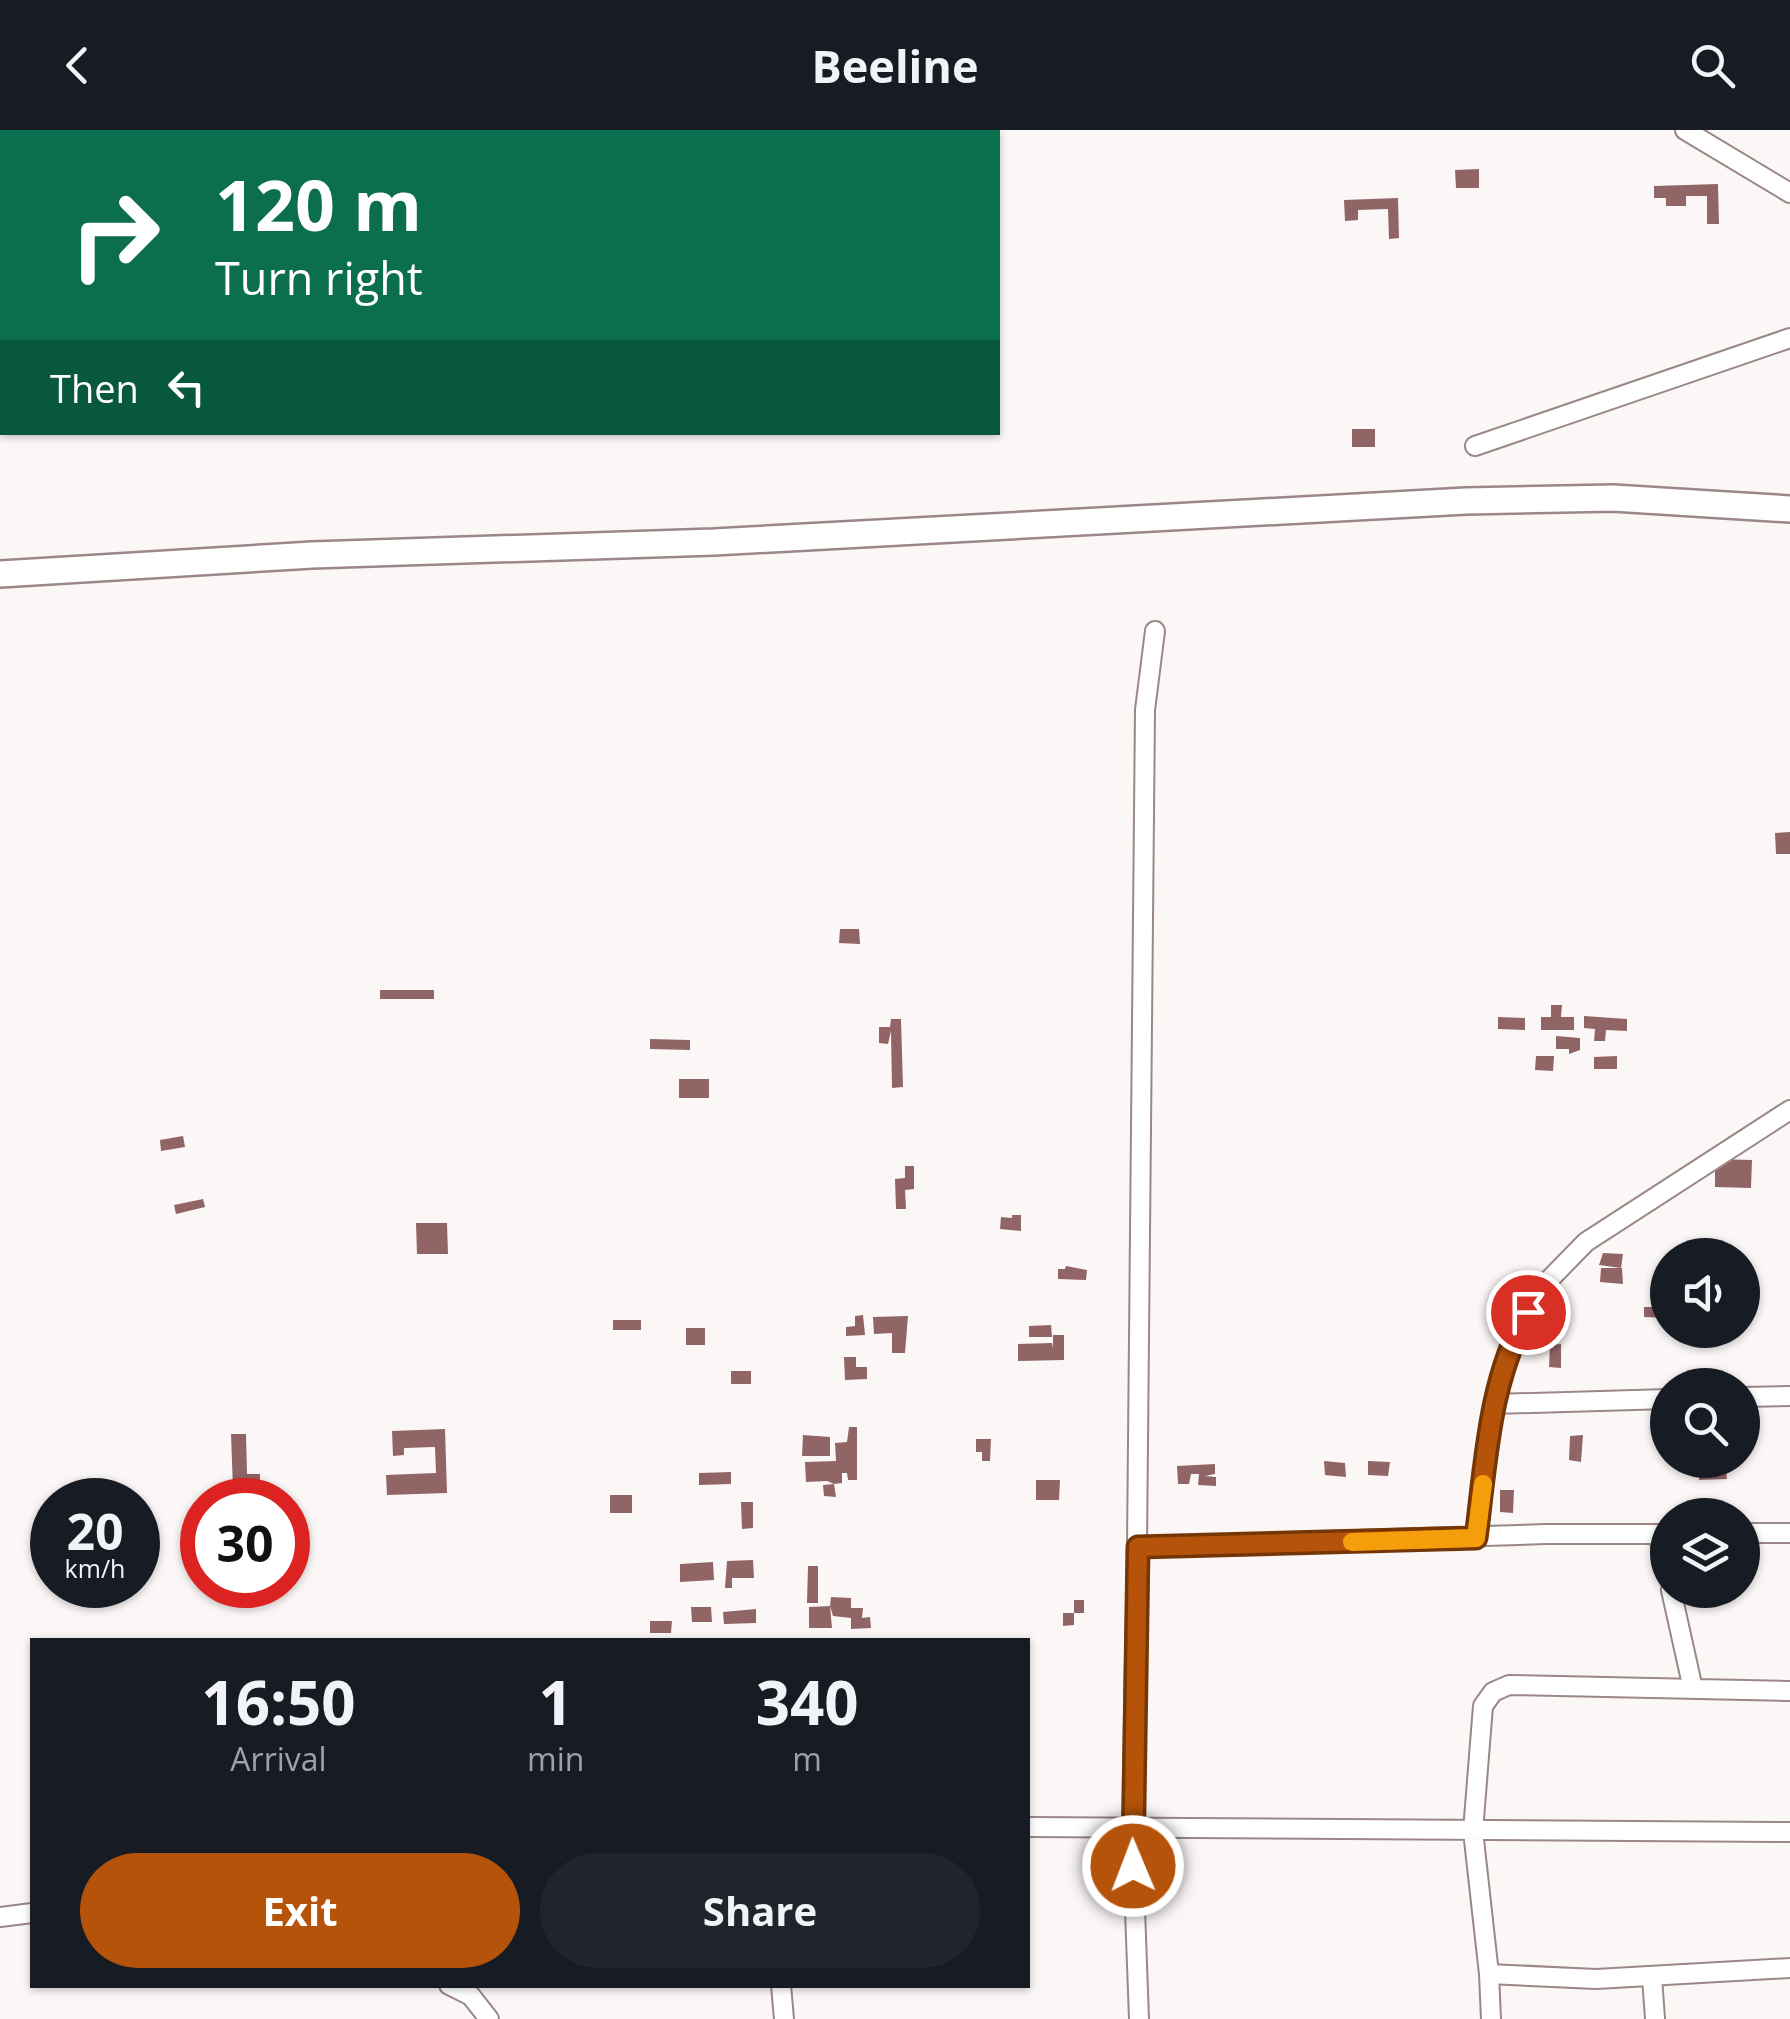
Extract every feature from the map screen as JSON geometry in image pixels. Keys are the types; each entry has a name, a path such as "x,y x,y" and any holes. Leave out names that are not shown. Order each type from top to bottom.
{"main road":[{"path":"0,574 312,554 714,542 1466,501 1613,498 1790,509"}],"street":[{"path":"1685,130 1790,193"},
{"path":"1475,446 1790,338"},
{"path":"1139,2019 1132,1828 1144,710 1155,631"},
{"path":"1476,1538 1494,1404 1513,1339 1544,1285 1586,1242 1790,1110"},
{"path":"1760,1397 1790,1396"},
{"path":"1494,1404 1650,1400"},
{"path":"1760,1533 1790,1533"},
{"path":"1138,1547 1650,1534"},
{"path":"1675,1608 1693,1689"},
{"path":"1491,2019 1474,1831 1480,1724 1483,1706 1493,1692 1509,1685 1790,1691"},
{"path":"1030,1826 1790,1832"},
{"path":"0,1918 30,1913"},
{"path":"1489,1974 1652,1978 1790,1968"},
{"path":"1652,1978 1655,2019"},
{"path":"455,1988 471,1996 491,2018"},
{"path":"781,1988 784,2019"}],"building":[{"path":"1479,169 1479,188 1456,188 1455,170"},
{"path":"1718,184 1719,224 1707,224 1707,196 1686,196 1686,206 1666,206 1666,198 1654,198 1654,186"},
{"path":"1398,198 1399,238 1389,239 1388,209 1358,210 1358,220 1345,221 1344,200"},
{"path":"1352,429 1375,429 1375,447 1352,447"},
{"path":"1790,832 1790,854 1776,854 1775,833"},
{"path":"840,929 859,929 860,944 839,943"},
{"path":"380,990 434,990 434,999 380,999"},
{"path":"1551,1005 1562,1005 1561,1017 1574,1017 1574,1030 1541,1030 1541,1017 1551,1017"},
{"path":"1584,1016 1627,1019 1627,1031 1606,1030 1605,1041 1594,1041 1595,1029 1584,1028"},
{"path":"1498,1017 1525,1018 1525,1030 1498,1029"},
{"path":"891,1019 901,1019 903,1087 892,1088 891,1031 888,1044 879,1043 879,1027 890,1027"},
{"path":"1556,1036 1580,1038 1580,1050 1569,1054 1569,1049 1556,1049"},
{"path":"650,1039 690,1040 690,1050 650,1049"},
{"path":"1536,1056 1554,1056 1553,1071 1535,1070"},
{"path":"1617,1056 1617,1069 1594,1069 1594,1057"},
{"path":"679,1079 709,1079 709,1098 679,1098"},
{"path":"183,1136 185,1147 161,1151 160,1140"},
{"path":"1715,1159 1752,1160 1751,1188 1715,1187"},
{"path":"905,1166 914,1166 914,1189 905,1190 906,1209 896,1209 895,1179 905,1178"},
{"path":"203,1199 205,1207 176,1214 174,1205"},
{"path":"1021,1215 1021,1231 1000,1229 1001,1217"},
{"path":"416,1223 447,1223 448,1254 417,1254"},
{"path":"1603,1253 1623,1254 1621,1268 1599,1265"},
{"path":"1066,1266 1087,1270 1086,1280 1058,1279 1058,1269"},
{"path":"1601,1268 1622,1268 1623,1284 1600,1282"},
{"path":"863,1315 865,1335 846,1336 846,1327 855,1326 855,1316"},
{"path":"908,1316 905,1353 892,1353 892,1333 874,1334 873,1317"},
{"path":"613,1320 641,1320 641,1330 613,1330"},
{"path":"1051,1325 1052,1337 1029,1337 1029,1326"},
{"path":"686,1328 705,1328 705,1345 686,1345"},
{"path":"1053,1335 1064,1335 1064,1360 1018,1361 1018,1344 1052,1343 1053,1348"},
{"path":"1561,1344 1561,1368 1549,1367 1550,1345"},
{"path":"844,1357 856,1357 856,1367 867,1367 867,1379 845,1380"},
{"path":"731,1371 751,1371 751,1384 731,1384"},
{"path":"849,1427 857,1427 857,1480 848,1480 847,1473 842,1473 842,1483 806,1482 805,1462 836,1461 835,1443 847,1442"},
{"path":"445,1429 447,1493 387,1495 386,1475 436,1473 435,1447 404,1448 404,1455 393,1456 392,1431"},
{"path":"231,1434 246,1434 247,1474 260,1474 260,1478 233,1478"},
{"path":"803,1435 830,1437 830,1456 802,1456"},
{"path":"1583,1435 1581,1462 1569,1460 1570,1436"},
{"path":"976,1439 991,1439 990,1461 982,1461 982,1452 976,1452"},
{"path":"1324,1461 1345,1463 1346,1477 1325,1475"},
{"path":"1368,1461 1390,1462 1388,1476 1368,1475"},
{"path":"1215,1464 1215,1474 1205,1476 1216,1477 1216,1486 1198,1485 1199,1474 1191,1474 1189,1484 1178,1484 1177,1466"},
{"path":"731,1472 731,1484 699,1485 699,1473"},
{"path":"1036,1480 1060,1480 1059,1500 1036,1500"},
{"path":"834,1484 836,1497 824,1496 823,1485"},
{"path":"1500,1490 1514,1490 1513,1513 1500,1512"},
{"path":"610,1495 632,1495 632,1513 610,1513"},
{"path":"741,1502 753,1502 753,1528 742,1529"},
{"path":"753,1560 754,1578 732,1578 732,1588 725,1588 727,1561"},
{"path":"713,1562 714,1580 680,1582 680,1564"},
{"path":"808,1566 818,1566 818,1603 807,1603"},
{"path":"831,1597 851,1598 851,1608 863,1608 862,1618 870,1617 871,1628 851,1629 851,1618 833,1616"},
{"path":"1074,1600 1084,1600 1084,1613 1074,1613"},
{"path":"830,1606 832,1628 809,1628 809,1607"},
{"path":"691,1607 711,1607 712,1622 692,1622"},
{"path":"756,1609 756,1623 724,1624 723,1612"},
{"path":"1063,1613 1074,1613 1074,1625 1063,1626"},
{"path":"650,1621 672,1621 671,1633 650,1633"}],"slow traffic":[{"path":"1352,1542 1476,1538 1483,1484"}],"route":[{"path":"1133,1866 1138,1547 1476,1538 1494,1404 1513,1339 1528,1312"}]}
